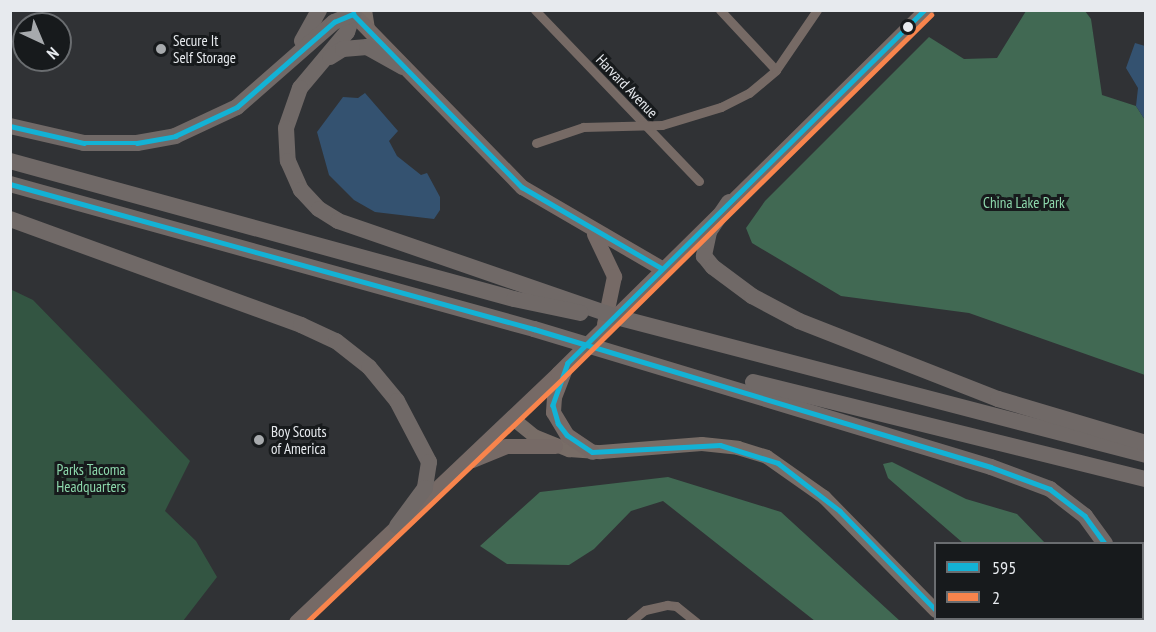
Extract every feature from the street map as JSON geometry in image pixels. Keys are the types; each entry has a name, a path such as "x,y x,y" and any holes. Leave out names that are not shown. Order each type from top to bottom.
{"highway":[{"path":"278,73 310,30 319,10"},
{"path":"10,127 84,143 159,140 214,120 278,73 334,22 356,12"},
{"path":"356,12 347,32 295,98 286,138 290,168 302,190 319,209 374,235 658,329"},
{"path":"320,64 342,49 361,46 379,50 404,67"},
{"path":"10,161 514,299 658,329 1146,455"},
{"path":"10,184 534,329 773,399 1050,489 1085,516 1104,542"},
{"path":"729,202 709,232 704,256 713,267 752,296 799,321 998,399 1146,443"},
{"path":"10,219 300,325 336,341 369,367 397,401 429,462 425,488 397,526"},
{"path":"534,329 1146,479"}],"main road":[{"path":"300,620 563,370 661,268 926,10"},
{"path":"356,12 368,29 508,175 593,232 661,268"},
{"path":"593,232 612,265 613,287 603,326"},
{"path":"563,370 554,412 567,435 592,452"},
{"path":"512,418 526,431 555,446"},
{"path":"463,463 506,446 555,446 592,452 702,444 738,448 767,457 795,474 832,504 934,609"}],"street":[{"name":"Harvard Avenue","path":"535,10 699,181"},
{"path":"720,10 776,70"},
{"path":"536,143 583,128 646,127 695,118 721,107 749,93 776,70 817,10"},
{"path":"630,621 645,610 667,605 676,606 696,621"}],"green space":[{"name":"China Lake Park","path":"1026,11 1085,11 1091,19 1102,95 1136,106 1145,120 1145,375 969,313 841,296 752,243 746,228 765,201 929,37 964,59 997,58"},
{"name":"Parks Tacoma Headquarters","path":"10,289 33,300 190,461 165,511 196,541 217,577 183,621 11,621"},
{"path":"892,462 966,499 1017,514 1044,542 962,542 888,478 883,464"},
{"path":"668,477 781,512 900,621 815,621 663,501 631,511 594,549 569,565 507,564 480,546 540,492"}],"water":[{"path":"1135,43 1145,46 1145,120 1136,106 1138,88 1126,68"},
{"path":"365,93 398,131 389,141 397,156 421,175 427,173 440,197 440,210 434,219 375,212 354,200 329,175 317,132 343,97 358,98"}],"transit line":[{"name":"595","path":"925,10 568,363 553,405 558,423 567,435 592,452 720,445 778,463 840,511 934,608"},
{"name":"595","path":"10,126 84,143 137,143 175,136 237,107 334,22 353,14 522,187 661,268"},
{"name":"2","path":"307,622 563,378 931,15"},
{"name":"595","path":"10,184 534,329 991,467 1050,489 1085,516 1104,542"}],"place":[{"name":"Secure It Self Storage","path":"161,49"},
{"name":"Boy Scouts of America","path":"259,440"}]}
